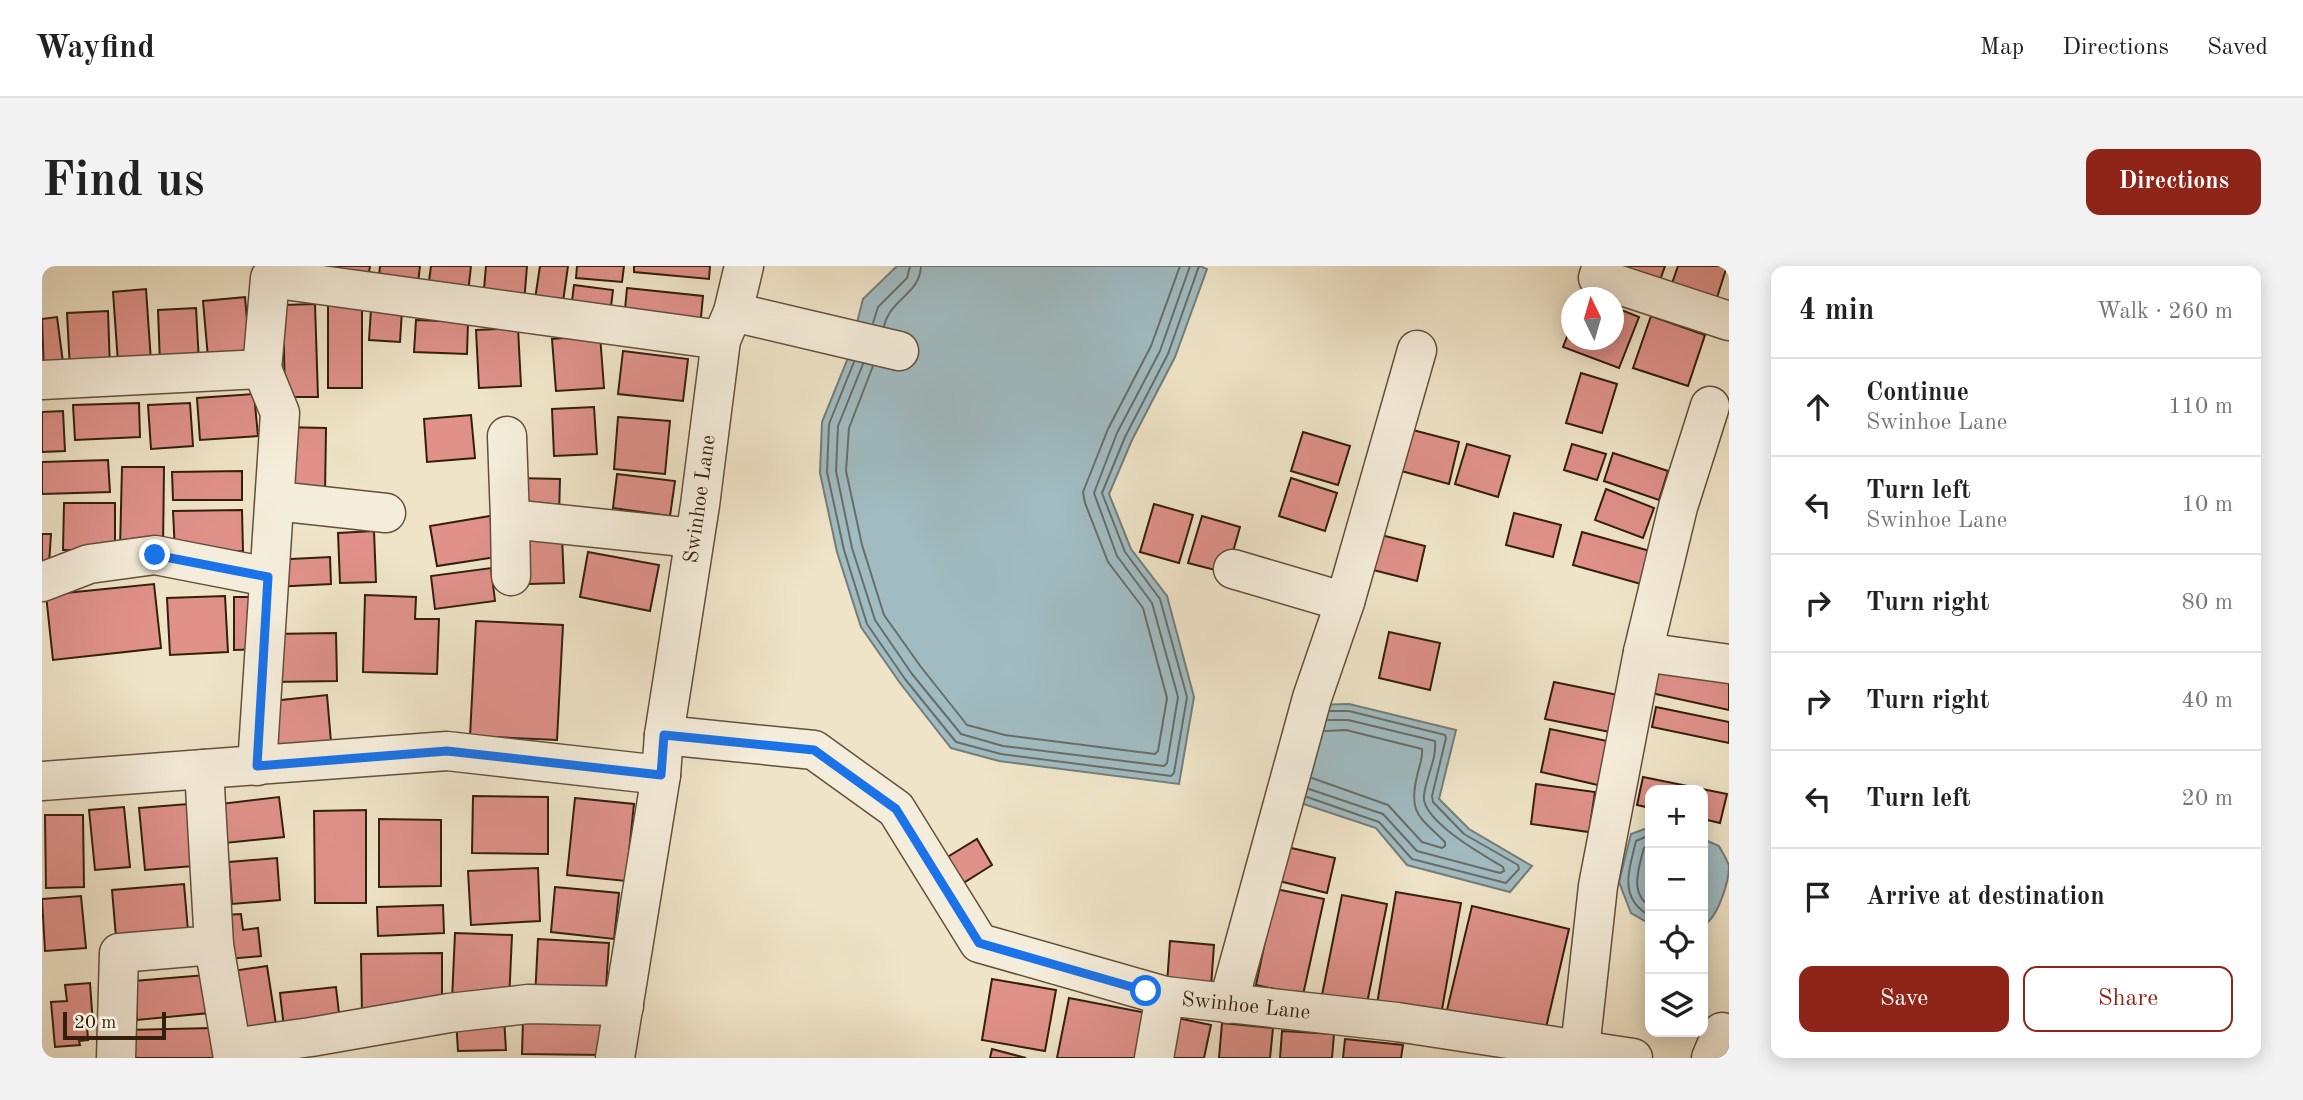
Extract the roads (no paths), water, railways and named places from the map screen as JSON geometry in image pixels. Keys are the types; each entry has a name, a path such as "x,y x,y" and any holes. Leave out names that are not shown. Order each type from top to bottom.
{"street":[{"name":"Swinhoe Lane","path":"615,1058 661,775 664,735 727,326 744,266"},
{"path":"1602,266 1598,278 1729,321"},
{"path":"257,766 280,412 262,369 270,278 727,326 899,351"},
{"path":"1228,1004 1312,698 1345,602 1417,350"},
{"path":"42,380 262,369"},
{"path":"1580,1049 1598,886 1643,652 1678,507 1710,406"},
{"path":"507,436 510,576"},
{"path":"276,501 386,513"},
{"path":"510,519 694,538"},
{"path":"42,582 89,564 155,555 268,577"},
{"path":"1233,569 1345,602"},
{"path":"1643,652 1729,664"},
{"name":"Swinhoe Lane","path":"664,735 814,750 896,809 979,943 1166,996 1396,1022 1633,1058"},
{"path":"42,782 447,751 661,775"},
{"path":"204,769 214,945 233,1053 449,1013 528,1004 624,1006"},
{"path":"116,1058 119,953 214,945"},
{"path":"1154,1058 1166,996"},
{"path":"1711,1058 1722,1032 1729,1034"}],"water":[{"path":"897,266 1200,266 1207,269 1175,357 1132,440 1109,494 1131,549 1167,596 1194,697 1179,784 999,761 951,748 900,683 861,627 837,552 820,473 822,422 848,358 863,299"},
{"path":"1349,704 1456,730 1439,799 1469,829 1532,866 1510,892 1407,865 1376,828 1286,798 1312,705"},
{"path":"1645,829 1645,921 1631,913 1619,882 1631,834"},
{"path":"1708,841 1719,846 1729,866 1721,900 1708,922"}]}
